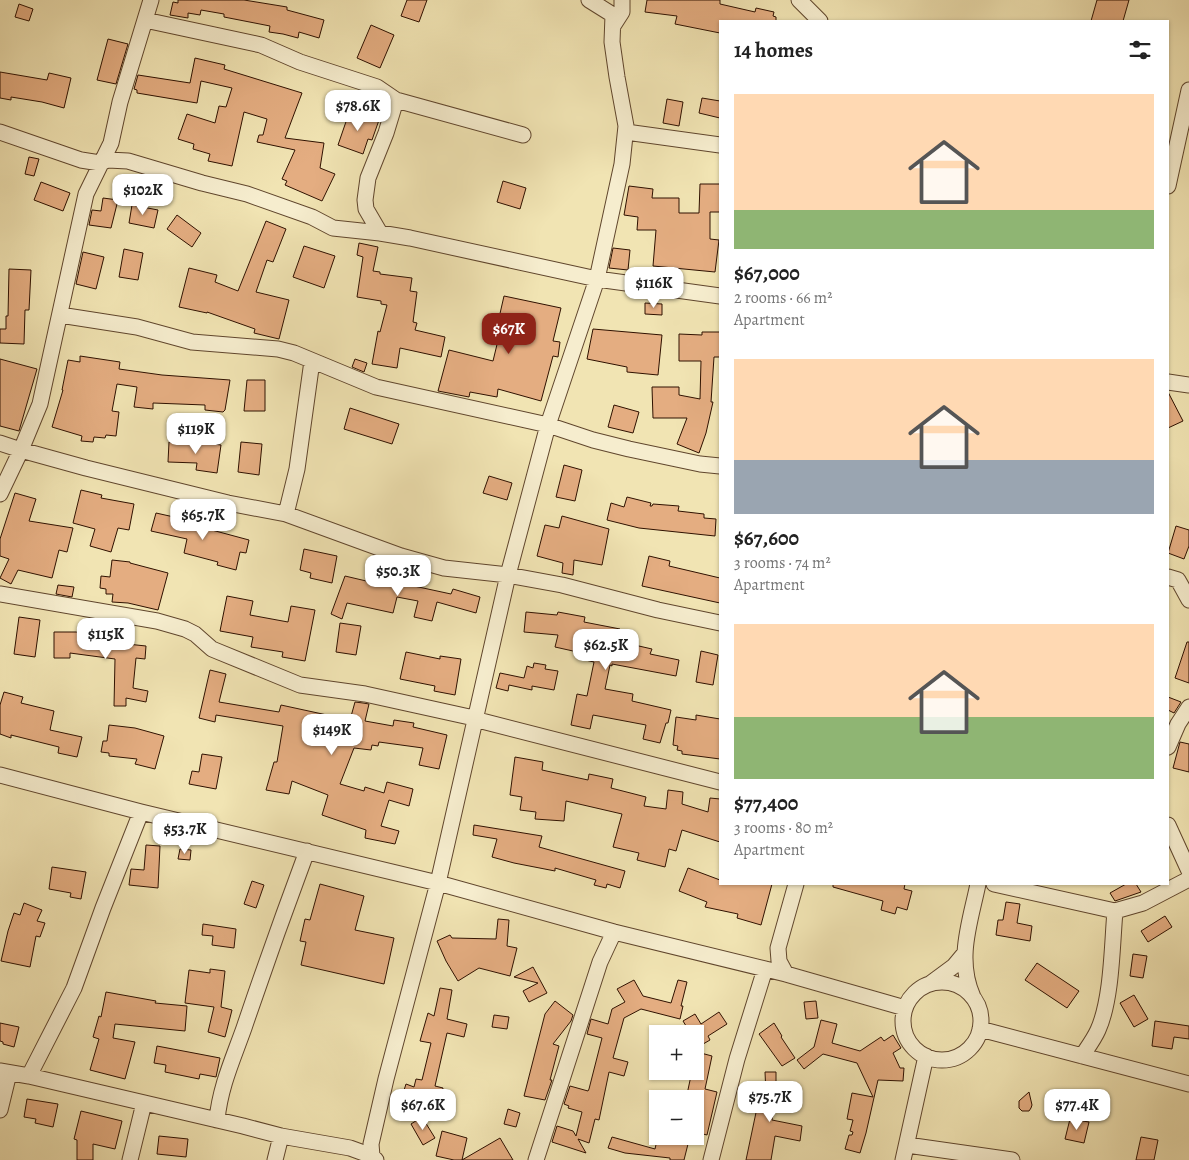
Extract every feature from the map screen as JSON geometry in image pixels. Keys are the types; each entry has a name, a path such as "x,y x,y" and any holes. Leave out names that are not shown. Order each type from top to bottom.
{"street":[{"path":"0,494 40,404 86,194 111,142 120,102 151,0"},
{"path":"374,1158 371,1144 386,1079 438,883 508,575 548,425 597,279 622,164 626,126 616,68 613,15 589,0"},
{"path":"613,28 622,12 622,0"},
{"path":"799,0 819,20"},
{"path":"145,20 261,45 300,62 377,87 396,100 523,135"},
{"path":"1169,182 1186,119 1189,90"},
{"path":"380,233 366,209 364,200 368,178 386,133 396,100"},
{"path":"0,132 80,160 100,163 108,160 128,160 202,183 247,194 312,218 333,228 380,233 597,279 719,296"},
{"path":"626,132 719,145"},
{"path":"60,314 137,327 192,342 278,349 294,353 376,387 548,425 593,440 629,449 700,464 719,466"},
{"path":"286,514 297,469 312,361"},
{"path":"1169,382 1189,385"},
{"path":"0,443 228,503 286,514 401,556 444,568 508,575 562,585 658,610 719,623"},
{"path":"1178,577 1189,600"},
{"path":"0,594 157,621 184,629 195,634 212,649 300,684 365,694 474,718 719,782"},
{"path":"1169,745 1178,724 1189,707"},
{"path":"0,775 141,812 438,883 614,932 786,974 905,1008"},
{"path":"29,1076 74,988 141,812"},
{"path":"1169,827 1189,871"},
{"path":"217,1120 219,1098 228,1070 307,851"},
{"path":"998,885 1115,911 1143,903 1189,879"},
{"path":"786,974 779,961 778,948 796,885"},
{"path":"964,954 942,976 914,994 905,1008 903,1024 908,1040 919,1052 926,1056 945,1059 964,1053 976,1038 980,1029 980,1013 967,984 964,969 964,954 978,885"},
{"path":"1082,1056 1099,1028 1104,1011 1110,974 1115,911"},
{"path":"536,1160 600,962 614,932"},
{"path":"711,1160 762,968 778,948"},
{"path":"928,985 945,982 954,984 961,987 973,998"},
{"path":"980,1029 1189,1084"},
{"path":"903,1160 926,1056"},
{"path":"0,1110 4,1072 29,1076 281,1136 350,1148 374,1158"},
{"path":"130,1160 144,1103"},
{"path":"275,1160 281,1136"},
{"path":"907,1145 1012,1160"}],"building":[{"path":"178,0 244,0 287,7 287,10 324,20 319,38 299,32 298,38 269,32 270,26 224,17 224,14 201,10 200,15 188,13 188,18 170,15 173,2 178,3"},
{"path":"407,0 427,0 419,22 401,16"},
{"path":"647,0 720,0 720,4 755,12 756,8 774,12 773,16 776,17 776,20 719,20 719,33 675,24 677,16 645,12"},
{"path":"1097,0 1129,0 1123,20 1091,20"},
{"path":"19,4 33,9 29,21 15,17"},
{"path":"371,25 394,35 380,68 357,58"},
{"path":"108,39 128,44 116,84 97,80"},
{"path":"195,58 225,65 224,69 302,93 285,138 324,143 320,168 335,174 322,201 285,185 287,181 282,179 295,150 257,142 259,135 263,135 267,119 244,112 232,166 208,161 210,154 193,149 194,144 178,139 187,114 215,123 219,106 226,107 232,88 201,81 197,103 137,93 137,90 134,89 138,75 190,83"},
{"path":"0,72 47,80 49,73 71,78 64,108 11,97 11,100 0,98"},
{"path":"702,98 719,101 719,118 699,113"},
{"path":"667,99 683,102 679,126 663,123"},
{"path":"350,110 379,120 372,140 368,139 363,154 338,145"},
{"path":"29,157 39,159 34,176 25,174"},
{"path":"503,181 526,188 520,209 497,202"},
{"path":"41,182 70,193 63,211 34,200"},
{"path":"700,184 719,184 719,212 710,212 710,239 719,240 715,272 653,266 656,230 637,230 638,217 624,215 629,186 653,189 652,198 679,198 679,213 699,213"},
{"path":"103,198 118,200 111,228 89,225 92,210 101,211"},
{"path":"132,205 158,210 154,228 129,223"},
{"path":"177,215 201,233 192,247 167,229"},
{"path":"266,221 286,229 273,262 267,260 256,292 289,300 279,339 254,333 255,329 207,312 179,307 189,268 217,275 215,282 238,291"},
{"path":"359,243 378,247 373,271 380,272 380,274 412,278 410,291 417,292 413,322 417,323 415,330 445,337 441,357 400,348 397,368 372,364 378,331 380,332 387,305 381,304 381,301 357,297 363,257 357,255"},
{"path":"304,246 335,256 324,288 293,277"},
{"path":"613,248 630,250 628,270 609,268"},
{"path":"124,249 143,253 138,280 119,277"},
{"path":"83,252 104,257 96,289 76,284"},
{"path":"9,269 31,270 29,310 25,310 24,344 0,343 0,329 6,329 6,316 8,316"},
{"path":"504,296 561,308 553,341 560,342 558,357 553,356 541,401 498,389 497,397 470,392 469,397 438,391 449,350 493,361 500,332 496,331"},
{"path":"645,303 662,304 662,315 645,314"},
{"path":"593,329 662,335 658,375 627,372 627,367 587,359"},
{"path":"702,332 719,332 719,357 714,357 711,402 713,402 699,453 677,444 687,418 653,418 652,387 679,387 679,395 700,399 701,361 679,361 679,334 702,335"},
{"path":"80,356 120,362 119,369 162,375 230,380 225,410 223,412 205,410 205,405 153,403 153,409 134,407 137,387 117,384 112,411 119,412 116,436 94,437 93,442 81,441 82,436 52,427 63,390 68,360 80,362"},
{"path":"0,359 37,369 19,431 0,426"},
{"path":"355,359 367,363 364,372 352,367"},
{"path":"247,380 265,380 265,411 244,411"},
{"path":"1169,394 1183,421 1169,428"},
{"path":"614,405 639,412 633,433 608,427"},
{"path":"350,408 399,424 392,444 344,429"},
{"path":"169,442 200,442 221,445 217,473 196,470 197,463 168,462"},
{"path":"241,442 262,444 259,475 238,472"},
{"path":"564,465 582,470 575,501 556,497"},
{"path":"489,476 512,483 507,500 483,493"},
{"path":"81,490 102,495 101,498 134,504 129,530 118,528 111,552 90,546 95,529 73,523"},
{"path":"15,493 36,499 29,521 73,528 67,552 59,550 52,578 18,570 11,584 0,578 9,559 0,556 0,539"},
{"path":"627,497 651,503 650,506 653,504 679,506 678,511 704,514 704,518 716,519 715,536 639,528 607,520 611,503 624,507"},
{"path":"156,513 183,519 182,522 249,540 246,553 240,552 236,570 217,565 218,562 184,553 187,539 151,531"},
{"path":"562,516 609,529 602,565 574,560 573,575 562,573 563,563 537,556 545,525 559,528"},
{"path":"1176,526 1189,530 1189,546 1184,559 1169,553"},
{"path":"304,549 337,556 332,583 310,578 311,573 300,570"},
{"path":"649,556 670,561 669,566 719,578 719,603 642,586"},
{"path":"112,560 130,562 168,573 158,610 128,603 112,602 113,594 106,594 106,589 100,588 101,576 110,577"},
{"path":"382,572 401,577 400,583 451,594 453,589 480,597 476,613 437,602 432,621 414,617 418,601 397,597 393,613 347,603 342,619 331,614 345,576 379,584"},
{"path":"58,585 74,587 72,597 56,594"},
{"path":"227,596 253,601 250,615 288,622 291,606 315,610 305,661 282,657 283,652 251,647 253,637 220,631"},
{"path":"526,612 557,615 558,612 585,617 584,622 620,629 617,641 652,649 650,654 679,660 676,676 610,665 605,689 633,694 632,701 671,710 660,743 643,739 646,725 593,715 590,729 571,725 577,694 587,696 594,662 581,659 582,653 555,647 558,635 524,632"},
{"path":"19,617 40,620 35,657 14,654"},
{"path":"340,623 361,626 356,655 336,652"},
{"path":"54,632 76,632 109,637 108,642 146,646 145,659 136,658 133,688 148,691 146,702 126,698 126,706 114,706 115,659 70,653 70,658 54,658"},
{"path":"1187,642 1189,642 1189,683 1175,678"},
{"path":"701,651 718,655 713,685 696,682"},
{"path":"406,652 440,659 440,656 461,659 455,695 434,691 435,686 400,679"},
{"path":"534,663 546,665 545,669 558,671 554,690 532,686 532,690 509,685 508,691 496,688 500,673 524,678 527,666 533,668"},
{"path":"210,670 226,674 219,702 279,712 281,705 350,720 355,702 363,703 369,704 365,721 393,726 394,720 414,723 413,727 447,735 439,769 419,765 423,748 379,742 378,746 372,745 371,750 354,748 340,784 364,791 365,787 384,793 387,782 413,789 409,806 389,800 381,826 399,831 395,844 365,838 366,830 322,815 328,795 292,781 289,794 266,790 274,762 277,762 283,726 216,715 215,722 199,718"},
{"path":"4,692 23,697 21,703 54,711 50,730 82,737 77,757 58,753 59,747 11,735 11,738 0,734 0,705"},
{"path":"1169,697 1181,702 1174,713 1169,710"},
{"path":"696,715 719,719 719,759 682,754 682,751 677,750 678,746 673,745 676,717 696,720"},
{"path":"109,725 135,728 164,736 155,769 135,764 137,759 109,756 109,753 101,752 103,741 107,741"},
{"path":"1180,742 1189,744 1189,772 1173,768"},
{"path":"202,754 222,757 216,789 189,784 192,771 199,772"},
{"path":"515,757 543,762 542,770 588,780 589,774 613,779 611,788 646,797 644,806 666,809 668,790 683,792 682,804 708,812 710,798 719,799 719,842 682,830 676,851 669,849 665,867 637,860 639,853 613,847 622,814 566,801 564,821 535,819 536,812 520,810 522,797 510,795"},
{"path":"474,825 542,836 539,847 625,871 620,888 607,884 606,888 594,885 596,880 555,868 555,871 492,857 497,839 473,835"},
{"path":"146,845 160,846 158,888 129,885 131,869 144,870"},
{"path":"180,849 191,850 190,860 178,859"},
{"path":"52,867 86,872 81,899 70,897 71,893 49,889"},
{"path":"688,868 719,880 719,885 772,885 761,925 737,918 738,914 705,907 707,902 679,891"},
{"path":"252,881 264,885 256,908 244,904"},
{"path":"320,884 364,896 355,930 394,938 384,984 301,965 306,942 300,941 305,919 310,920"},
{"path":"833,885 905,885 904,889 912,891 907,910 897,907 895,914 881,910 883,901 833,887"},
{"path":"1124,885 1137,885 1141,892 1115,901 1110,893"},
{"path":"1006,902 1020,904 1017,923 1032,926 1030,941 996,935 998,920 1003,920"},
{"path":"24,903 42,910 37,921 45,923 40,937 36,936 30,967 1,961 14,913 20,915"},
{"path":"1165,916 1172,927 1148,942 1141,931"},
{"path":"498,919 509,920 507,946 517,948 510,976 479,968 458,981 437,941 450,935 452,938 496,939"},
{"path":"203,924 236,929 234,948 212,945 213,936 202,935"},
{"path":"1133,954 1147,956 1143,978 1130,976"},
{"path":"1037,963 1079,991 1067,1008 1025,980"},
{"path":"533,967 547,993 529,1002 523,991 538,983 514,977"},
{"path":"210,969 225,971 221,1007 232,1010 225,1037 208,1032 214,1007 185,1003 189,970 210,973"},
{"path":"634,980 643,996 671,1003 678,980 687,982 680,1019 641,1009 624,1018 613,1058 628,1062 624,1076 609,1072 599,1120 595,1119 589,1143 578,1139 586,1153 552,1142 557,1126 573,1131 576,1136 582,1112 568,1108 569,1106 564,1104 570,1086 588,1091 589,1089 602,1038 587,1034 591,1019 608,1024 612,1009 625,1002 617,989"},
{"path":"440,988 452,990 447,1019 467,1024 464,1037 447,1033 435,1086 443,1088 441,1099 425,1097 422,1109 398,1109 406,1084 414,1087 416,1079 422,1080 431,1043 420,1041 428,1013 434,1016"},
{"path":"106,992 156,1001 155,1003 187,1006 185,1031 115,1024 113,1038 135,1042 125,1079 90,1070 99,1039 93,1037 99,1016 101,1017"},
{"path":"1134,995 1148,1019 1134,1027 1120,1003"},
{"path":"555,1001 573,1015 571,1021 553,1044 559,1046 550,1080 552,1080 545,1100 524,1096 545,1014"},
{"path":"816,1001 818,1018 806,1019 804,1002"},
{"path":"719,1012 727,1024 708,1036 710,1040 704,1044 704,1025 685,1025 683,1021 695,1014 701,1024"},
{"path":"494,1015 509,1017 507,1029 492,1027"},
{"path":"821,1020 837,1024 832,1043 860,1051 881,1037 884,1041 893,1035 901,1048 893,1053 900,1068 904,1068 903,1081 878,1080 860,1153 845,1149 849,1135 852,1135 853,1132 850,1131 853,1120 847,1119 852,1093 873,1097 857,1063 823,1054 804,1069 797,1060 814,1047"},
{"path":"1155,1021 1189,1026 1189,1039 1174,1037 1172,1049 1152,1046"},
{"path":"0,1023 19,1027 14,1047 3,1044 0,1041"},
{"path":"774,1023 795,1058 782,1066 759,1034"},
{"path":"157,1046 220,1058 216,1077 200,1074 199,1079 165,1072 166,1065 154,1063"},
{"path":"704,1054 712,1056 705,1089 717,1092 707,1135 704,1134 704,1090 688,1090 690,1080 704,1080"},
{"path":"765,1072 776,1072 776,1087 792,1091 789,1103 776,1099 772,1120 802,1126 800,1141 775,1136 771,1160 746,1160 758,1103 763,1104 766,1094"},
{"path":"1029,1092 1031,1108 1029,1111 1022,1111 1019,1108 1019,1101"},
{"path":"27,1099 58,1104 53,1127 35,1123 36,1119 24,1117"},
{"path":"508,1109 520,1113 516,1127 504,1124"},
{"path":"81,1111 122,1121 115,1149 93,1144 93,1160 77,1160 77,1140 74,1139"},
{"path":"422,1117 435,1138 423,1145 411,1124"},
{"path":"1070,1119 1089,1122 1084,1143 1065,1139"},
{"path":"442,1131 467,1138 462,1160 436,1156"},
{"path":"159,1136 188,1139 186,1157 157,1154"},
{"path":"612,1137 655,1149 656,1145 688,1145 684,1160 670,1160 670,1158 625,1153 608,1148"},
{"path":"1141,1137 1158,1140 1154,1160 1136,1160"},
{"path":"500,1138 513,1160 462,1160"}]}
